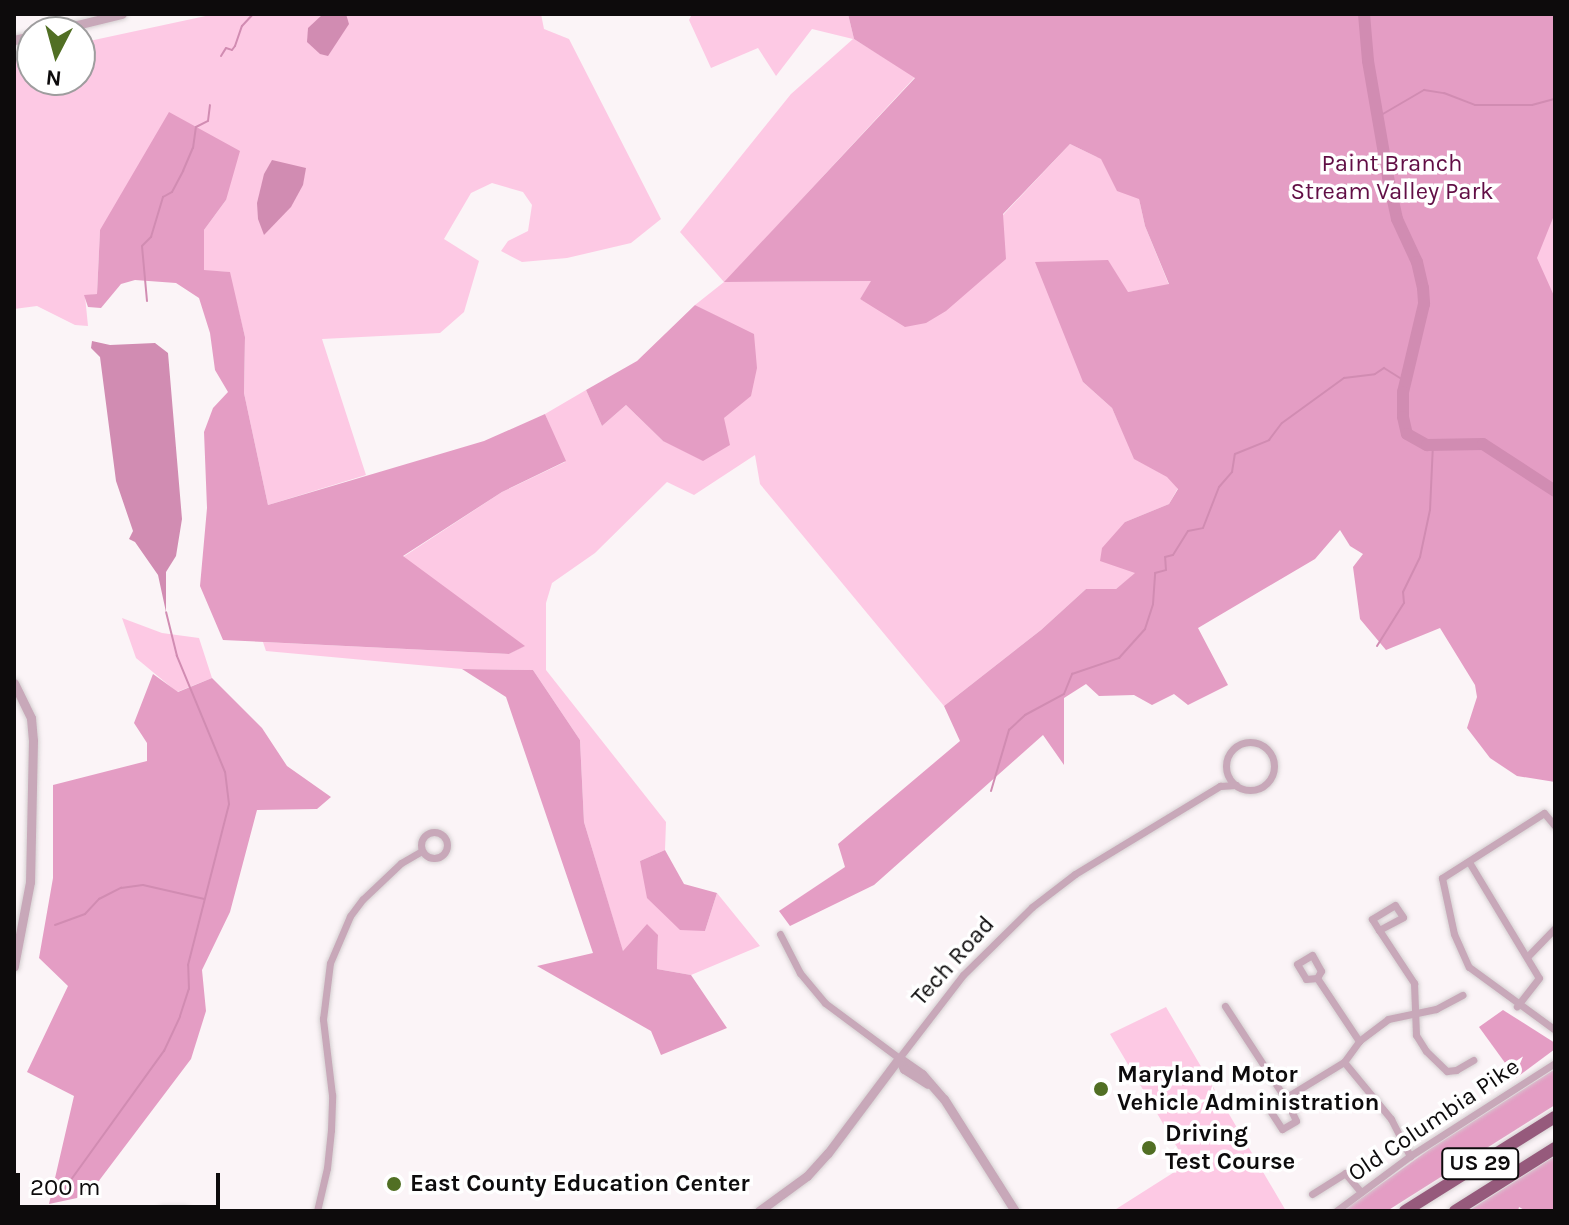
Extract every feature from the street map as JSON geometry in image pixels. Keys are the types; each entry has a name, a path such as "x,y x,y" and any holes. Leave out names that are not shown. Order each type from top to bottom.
{"highway":[{"name":"US 29","path":"1405,1211 1555,1117"},
{"name":"US 29","path":"1455,1211 1555,1148"}],"street":[{"path":"96,20 122,14"},
{"path":"14,683 31,718 33,740 30,882 14,966"},
{"name":"Tech Road","path":"759,1211 820,1162 963,975 1032,907 1075,874 1220,786 1236,785 1252,790 1268,782 1274,767 1271,755 1256,743 1239,745 1228,757 1227,770 1220,786"},
{"path":"1227,770 1236,785"},
{"path":"1555,826 1544,813 1442,878 1454,934 1469,967 1517,1006 1555,1030"},
{"path":"317,1211 327,1168 331,1130 332,1095 323,1019 330,963 350,916 363,899 401,863 422,851"},
{"path":"1469,862 1539,978 1517,1006"},
{"path":"1527,957 1555,928"},
{"path":"1379,930 1414,983 1416,1035 1426,1051 1447,1071 1456,1070 1473,1060"},
{"path":"780,934 800,973 825,1003 899,1058 914,1077 932,1085 1015,1211"},
{"path":"1317,978 1359,1041"},
{"path":"1225,1006 1285,1098 1344,1062 1359,1041 1388,1019 1436,1009 1462,995"},
{"path":"1344,1062 1391,1119 1410,1156"},
{"name":"Old Columbia Pike","path":"1336,1211 1410,1156 1555,1063"},
{"path":"1312,1194 1345,1173 1361,1192"},
{"path":"162,1211 185,1211"}],"green space":[{"path":"215,14 541,14 544,29 569,39 661,219 631,243 567,258 522,262 501,251 508,241 528,231 532,205 523,192 492,183 471,193 444,239 479,261 464,312 440,333 322,339 366,475 268,505 244,393 245,337 229,272 204,271 204,230 226,200 100,230 97,294 85,296 88,326 75,325 37,306 14,309 14,58 16,96 96,96 96,40"},
{"name":"Paint Branch Stream Valley Park","path":"692,14 848,14 854,39 915,77 725,282 872,281 860,299 877,308 1003,215 1070,144 1097,157 1555,14 1555,654 1139,199 1145,226 1169,285 1128,292 1083,382 1112,408 1135,459 1168,477 1178,488 1169,504 1125,522 1136,573 1116,589 1086,589 1041,630 944,706 760,484 755,455 694,495 667,482 595,553 552,583 546,603 546,670 666,822 665,850 640,861 705,931 717,893 760,946 691,975 657,969 658,935 623,952 584,822 580,740 533,670 462,669 266,651 263,642 509,654 524,646 403,557 502,492 565,462 545,414 586,390 602,426 626,405 663,441 724,418 754,335 695,305 724,282 680,232 791,94 853,39 812,29 776,76 758,48 711,68 689,20"},
{"name":"Paint Branch Stream Valley Park","path":"848,14 1555,14 1555,213 1537,258 1555,298 1555,782 1517,776 1490,758 1467,728 1477,697 1475,685 1440,628 1386,650 1360,619 1353,567 1363,554 1350,546 1340,530 1315,559 1198,628 1228,685 1188,705 1174,694 1152,705 1134,695 1099,696 1086,684 1064,698 1064,765 1043,735 874,885 790,926 779,911 845,867 838,844 960,741 944,706 1041,630 1086,589 1116,589 1135,573 1100,561 1102,548 1125,522 1169,504 1178,489 1167,477 1134,459 1112,408 1083,382 1035,262 1108,260 1128,292 1169,284 1145,226 1139,199 1117,191 1101,159 1070,144 1003,214 1006,259 946,311 926,323 905,327 860,299 871,281 724,282 915,78 854,39"},
{"path":"169,112 240,151 226,200 204,230 204,270 230,272 245,337 244,393 268,505 484,441 545,414 566,461 502,492 403,556 525,646 509,654 223,640 200,586 207,508 204,432 213,408 228,392 215,370 210,333 199,298 176,283 135,280 121,284 101,308 88,307 84,295 97,294 100,230"},
{"path":"695,305 754,334 757,368 751,396 724,418 730,445 703,461 663,441 626,405 602,426 586,390 637,361"},
{"path":"122,618 162,633 199,638 212,678 177,692 136,658"},
{"path":"462,669 533,670 580,740 584,822 623,951 647,924 658,935 657,969 691,975 727,1028 661,1055 651,1031 537,966 593,953 506,697"},
{"path":"153,674 178,692 212,678 262,728 287,766 331,797 317,809 257,810 230,912 202,970 206,1011 191,1059 98,1182 77,1198 49,1204 74,1096 27,1072 68,986 39,958 53,878 53,785 147,761 147,743 134,723"},
{"path":"665,850 684,884 717,893 705,931 680,930 647,898 640,861"},
{"path":"1166,1007 1286,1211 1113,1211 1187,1164 1110,1034"},
{"path":"1503,1010 1555,1043 1555,1049 1516,1078 1479,1027"},
{"path":"1555,1069 1555,1105 1387,1211 1343,1211 1430,1149"},
{"path":"1555,1156 1555,1211 1526,1211 1519,1207 1518,1211 1468,1211"}],"shaded area":[{"path":"323,14 346,14 349,24 328,56 320,54 307,42 308,28"},
{"path":"272,160 306,168 303,185 291,207 264,235 258,219 257,203 264,174"},
{"path":"92,341 110,345 155,343 168,353 182,519 176,556 166,572 166,612 158,575 135,542 129,539 133,531 116,481 100,357 91,348"}],"waterway":[{"path":"221,56 226,48 232,50 242,26 253,14"},
{"path":"1364,14 1368,61 1397,219 1417,262 1423,288 1424,304 1403,392 1407,434 1427,445 1483,444 1555,491"},
{"path":"1376,118 1424,90 1444,93 1475,105 1532,105 1555,99"},
{"path":"147,301 142,246 151,237 163,197 172,192 183,171 193,148 196,127 208,121 210,105"},
{"path":"991,791 1009,730 1025,715 1064,694 1072,674 1119,658 1145,629 1153,604 1155,573 1166,570 1165,557 1173,555 1188,531 1203,528 1219,487 1232,472 1235,454 1269,440 1282,423 1344,378 1375,374 1384,368 1405,381"},
{"path":"1377,646 1404,603 1403,592 1420,557 1430,510 1433,445"},
{"path":"60,1195 164,1051 180,1016 189,989 188,965 229,804 225,772 177,656 166,612"},
{"path":"55,925 85,914 99,899 121,888 143,885 204,899"}],"place":[{"name":"Maryland Motor Vehicle Administration","path":"1101,1089"},
{"name":"Driving Test Course","path":"1149,1148"},
{"name":"East County Education Center","path":"394,1184"}]}
